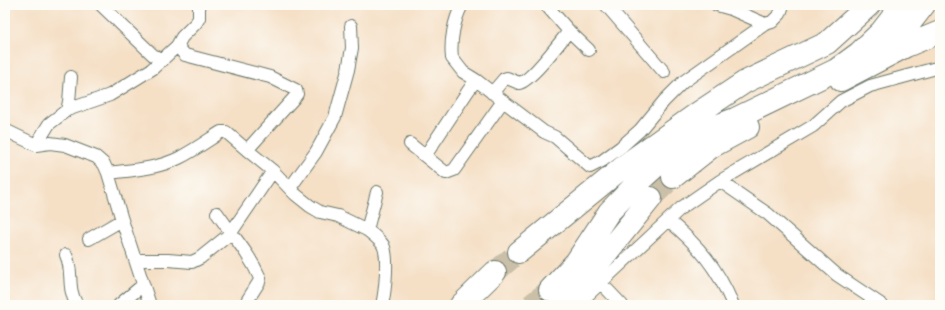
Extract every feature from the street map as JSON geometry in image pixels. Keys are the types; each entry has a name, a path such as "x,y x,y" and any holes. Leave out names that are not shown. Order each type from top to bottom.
{"highway":[{"path":"834,37 856,5"},
{"path":"519,252 628,163 698,113 745,82 827,43 869,5"},
{"path":"562,299 576,262 609,212 636,184 675,149 779,91 849,42 871,22 883,5"},
{"path":"698,113 746,98 779,91 836,70 859,53 881,32 913,9"},
{"path":"856,83 893,43 913,9"},
{"path":"673,177 711,147 856,83 906,46 940,32"},
{"path":"562,299 596,266 651,198"},
{"path":"461,305 495,272"}],"street":[{"path":"101,5 153,55 163,60"},
{"path":"36,145 49,124 67,110 110,95 141,77 163,60 177,46 182,37 193,27 199,18 199,5"},
{"path":"462,5 453,34 452,58 463,72 476,80 544,132 555,137 590,167 602,161 621,147 640,130 664,101 683,82 765,24 772,22 780,14 783,5"},
{"path":"546,5 569,31 589,50"},
{"path":"606,5 664,72"},
{"path":"717,5 732,7 765,24"},
{"path":"290,188 316,152 335,117 348,70 352,48 351,26"},
{"path":"492,93 504,79 507,78 519,83 525,81 549,56 569,31"},
{"path":"177,46 185,54 270,77 296,90 297,94 294,98 246,150"},
{"path":"562,299 601,283 681,208 720,181 813,126 841,101 856,83 870,86 940,67"},
{"path":"67,110 70,102 71,77"},
{"path":"425,156 476,80"},
{"path":"410,144 446,173 454,170 503,101"},
{"path":"5,130 36,145 50,143 65,145 96,157 104,164 150,305"},
{"path":"108,173 170,162 221,132 226,132 273,171 302,200 320,212 338,216 367,230 380,241 386,254 385,290 382,305"},
{"path":"136,260 192,262 200,258 230,234 273,171"},
{"path":"720,181 768,214 837,275 878,302"},
{"path":"367,230 377,192"},
{"path":"217,213 230,234 246,251 260,278 260,282 247,302 247,305"},
{"path":"89,238 122,220"},
{"path":"668,220 686,235 704,254 724,284 733,305"},
{"path":"66,255 69,262 69,282 73,299 77,305"},
{"path":"601,283 622,305"},
{"path":"119,305 143,285"}],"tunnel":[{"path":"651,198 673,177"},
{"path":"495,272 519,252"},
{"path":"531,305 550,290"}]}
